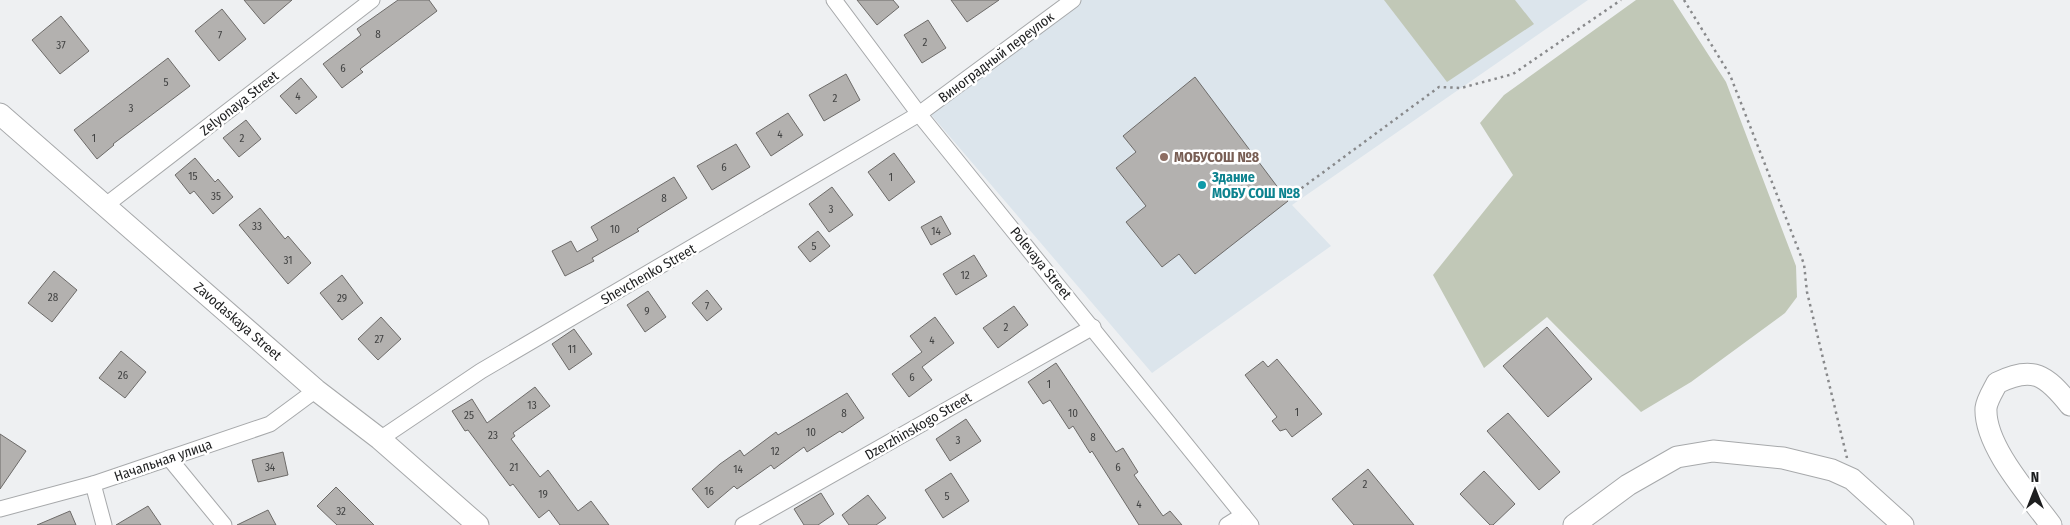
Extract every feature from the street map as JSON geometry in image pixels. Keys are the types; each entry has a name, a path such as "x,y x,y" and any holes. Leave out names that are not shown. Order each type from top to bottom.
{"main road":[{"name":"Zavodaskaya Street","path":"0,114 316,390 380,439 478,525"},
{"path":"2051,525 2003,457 1993,439 1986,408 1997,383 2023,373 2039,375 2053,384 2070,405"},
{"path":"1574,525 1628,485 1677,457 1713,451 1783,458 1832,470 1852,479 1903,525"}],"street":[{"name":"Zelyonaya Street","path":"106,205 372,0"},
{"name":"Polevaya Street","path":"834,0 919,114 1093,326 1247,520"},
{"name":"Виноградный переулок","path":"919,114 1073,0"},
{"name":"Shevchenko Street","path":"380,439 481,371 919,114"},
{"name":"Dzerzhinskogo Street","path":"743,525 1093,326"},
{"name":"Начальная улица","path":"0,509 93,484 270,424 316,390"},
{"path":"169,458 224,525"},
{"path":"93,484 104,525"},
{"path":"1227,525 1247,520"}],"path":[{"path":"1291,196 1439,87 1461,88 1513,74 1621,0"},
{"path":"1684,0 1730,75 1804,264 1807,292 1852,479"}],"shaded area":[{"name":"МОБУСОШ №8","path":"1076,0 1588,0 1292,205 1331,246 1152,373 927,110"}],"green space":[{"path":"1384,0 1515,0 1534,24 1447,82"},
{"path":"1636,0 1673,0 1726,82 1796,266 1797,297 1785,313 1691,382 1641,412 1547,317 1484,368 1433,275 1513,175 1480,123 1504,95"}],"building":[{"path":"244,0 292,0 264,24"},
{"path":"398,0 429,0 437,11 360,69 363,72 342,88 323,64 361,35 357,29"},
{"path":"857,0 893,0 899,7 877,25"},
{"path":"951,0 999,0 967,22"},
{"path":"222,9 246,39 219,61 195,31"},
{"path":"61,16 89,51 60,74 32,40"},
{"path":"928,20 946,48 922,63 904,35"},
{"path":"168,58 190,86 113,144 97,159 74,130"},
{"path":"846,74 860,100 824,121 809,95"},
{"name":"Здание МОБУ СОШ №8","path":"1195,77 1288,201 1195,274 1179,254 1162,267 1126,222 1146,206 1116,168 1136,152 1123,136"},
{"path":"301,78 317,97 296,114 280,96"},
{"path":"788,113 803,135 771,156 756,133"},
{"path":"246,120 261,139 239,157 223,138"},
{"path":"736,144 750,167 712,190 697,166"},
{"path":"894,153 915,182 889,201 868,172"},
{"path":"195,158 215,182 218,179 233,197 213,214 194,191 190,194 175,175"},
{"path":"674,177 687,198 637,229 639,231 592,258 594,261 565,276 552,251 571,241 577,252 598,240 591,227"},
{"path":"832,187 853,215 829,232 809,204"},
{"path":"260,208 285,239 288,236 311,263 288,284 239,225"},
{"path":"941,216 951,234 931,245 921,227"},
{"path":"818,231 830,246 810,262 798,247"},
{"path":"974,255 987,276 956,295 943,274"},
{"path":"54,271 77,290 52,322 28,303"},
{"path":"342,275 363,303 342,320 320,293"},
{"path":"707,290 722,309 707,321 692,303"},
{"path":"648,291 666,317 645,332 627,305"},
{"path":"1014,306 1028,325 998,348 983,328"},
{"path":"381,317 401,339 378,360 358,339"},
{"path":"935,317 954,343 922,367 932,380 909,397 892,374 922,352 910,336"},
{"path":"1547,327 1592,379 1548,417 1503,366"},
{"path":"574,329 592,354 569,370 552,344"},
{"path":"121,351 146,372 125,398 99,378"},
{"path":"1277,359 1322,414 1292,437 1286,429 1280,431 1272,421 1277,417 1245,375 1263,361 1268,367"},
{"path":"1056,363 1116,452 1123,448 1138,472 1134,475 1163,516 1170,511 1182,525 1139,525 1092,451 1090,453 1073,426 1069,429 1050,400 1043,404 1028,382"},
{"path":"535,387 550,406 513,433 515,436 511,439 540,477 548,470 578,511 591,501 609,525 560,525 549,510 539,518 513,484 510,486 468,430 465,431 452,411 472,399 487,423"},
{"path":"847,393 864,418 842,433 840,431 807,452 804,447 774,469 771,465 737,489 734,486 708,508 692,489 720,464 740,450 744,456 776,432 778,435"},
{"path":"1508,413 1560,472 1539,490 1487,431"},
{"path":"966,419 981,441 950,461 936,439"},
{"path":"0,434 26,451 0,489"},
{"path":"283,452 288,475 258,482 252,460"},
{"path":"1368,469 1414,525 1354,525 1332,499"},
{"path":"1484,471 1515,504 1493,525 1490,525 1460,494"},
{"path":"951,473 969,501 943,518 925,490"},
{"path":"336,487 374,525 337,525 317,506"},
{"path":"821,493 834,514 818,525 804,525 794,509"},
{"path":"868,495 886,518 876,525 849,525 842,515"},
{"path":"148,506 161,525 116,525"},
{"path":"268,510 276,525 237,525"},
{"path":"70,511 76,525 37,525"}],"place":[{"name":"МОБУСОШ №8","path":"1164,157"},
{"name":"Здание МОБУ СОШ №8","path":"1202,185"}]}
